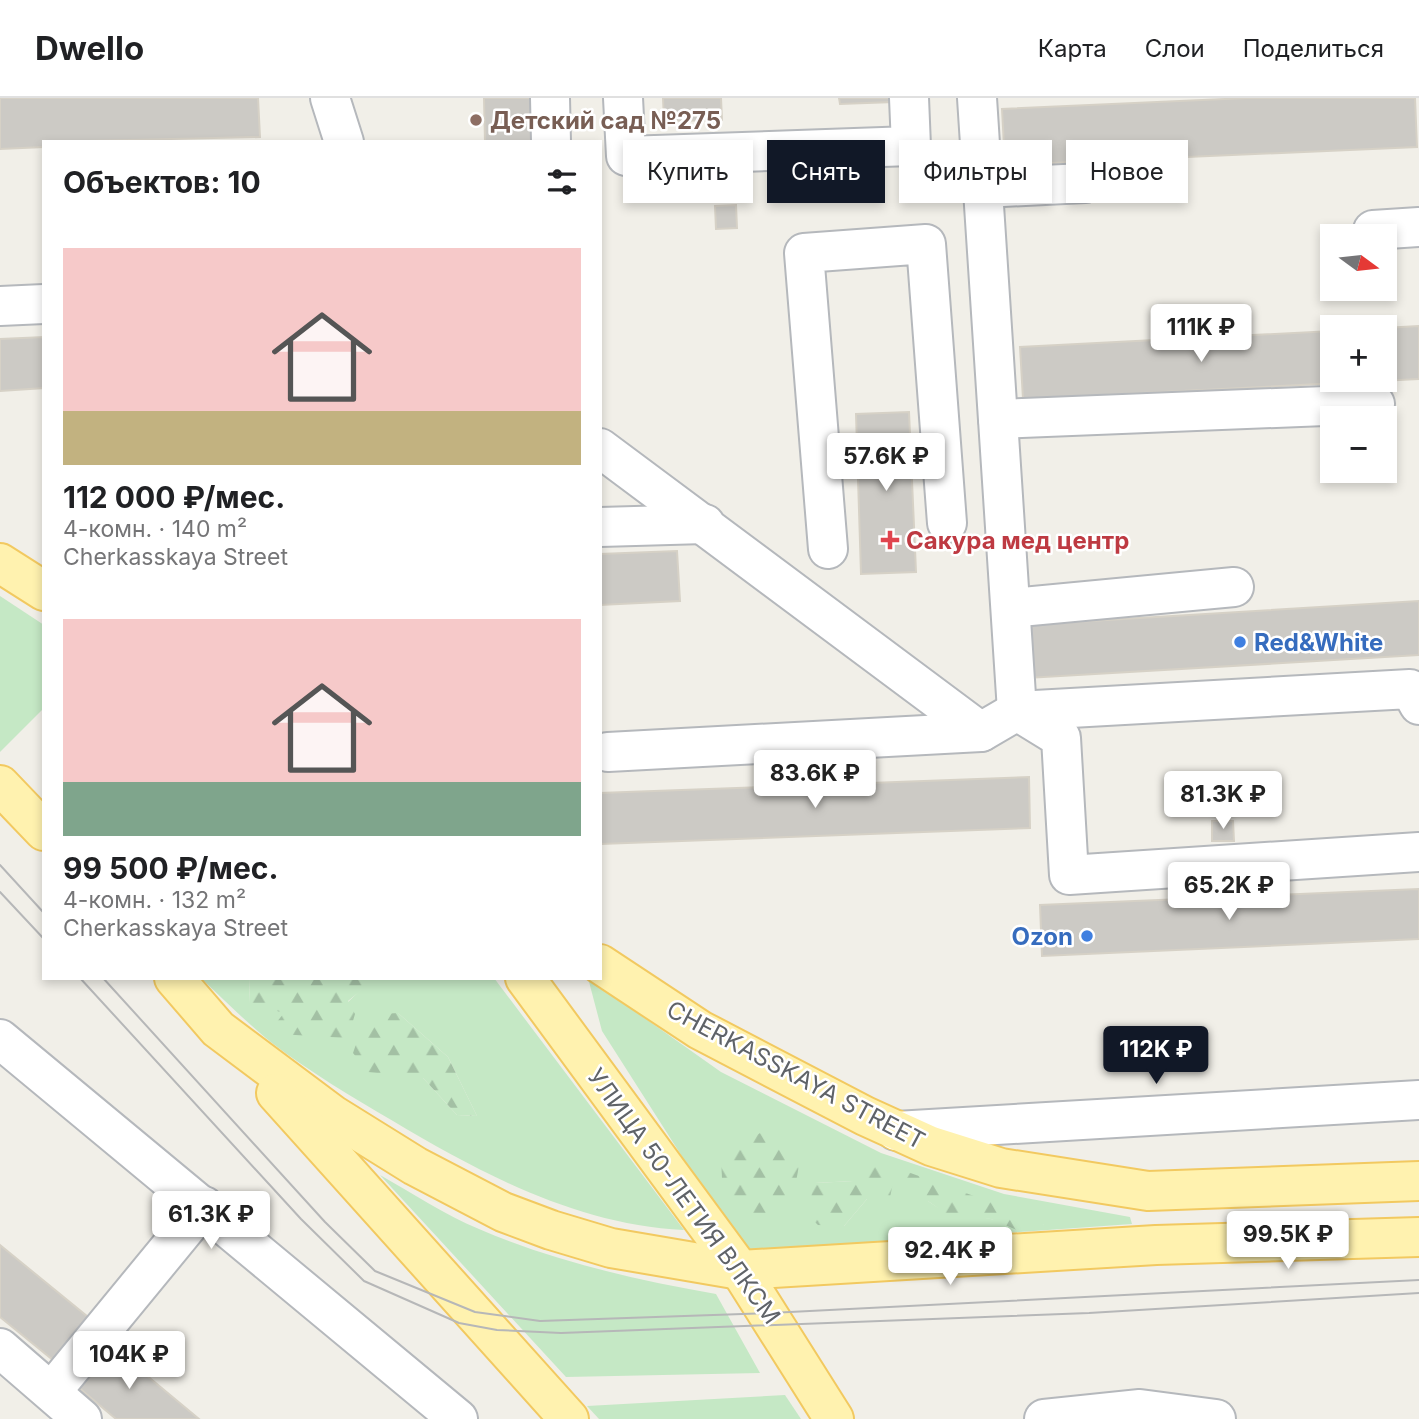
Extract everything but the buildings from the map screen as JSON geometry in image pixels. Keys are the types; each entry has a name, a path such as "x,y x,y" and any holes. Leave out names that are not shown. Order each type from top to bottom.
{"main road":[{"path":"0,562 42,590"},
{"path":"0,785 42,829"},
{"name":"CHERKASSKAYA STREET","path":"602,965 700,1030 896,1131 931,1146 1001,1168 1148,1191 1419,1181"},
{"path":"176,980 569,1419"},
{"name":"УЛИЦА 50-ЛЕТИЯ ВЛКСМ","path":"526,980 740,1270 834,1419"},
{"path":"218,1029 333,1115 415,1166 503,1212 611,1248 740,1270 1156,1245 1419,1237"}],"street":[{"path":"330,98 344,140"},
{"path":"550,98 551,140"},
{"path":"623,98 626,156 911,146 909,98"},
{"path":"977,98 980,140"},
{"path":"984,203 1017,711"},
{"path":"1397,228 1419,227"},
{"path":"828,549 804,253 926,244 947,523"},
{"path":"0,306 42,304"},
{"path":"941,437 999,426 1375,404"},
{"path":"602,449 981,732"},
{"path":"602,527 705,524"},
{"path":"1011,608 1234,587"},
{"path":"608,752 981,732 1017,711 1410,689 1419,705"},
{"path":"1017,711 1061,738 1069,875 1419,852"},
{"path":"0,1039 458,1419"},
{"path":"896,1131 1419,1100"},
{"path":"51,1391 204,1206"},
{"path":"0,1348 82,1419"},
{"path":"1044,1419 1140,1409 1216,1419"}],"green space":[{"path":"0,596 42,624 42,710 0,752"},
{"path":"203,980 250,980 249,1003 348,1002 371,980 496,980 684,1230 606,1218 532,1194 496,1177 427,1141 331,1084 272,1043","holes":["398,1013 448,1057 477,1116 457,1115 423,1078"]},
{"path":"250,980 374,980 348,1001 355,1014 348,1038 278,1034 272,1028 284,1013 249,1003"},
{"path":"589,980 721,1072 881,1153 1004,1194 1130,1217 1132,1224 743,1252 602,1031","holes":["854,1181 867,1199 844,1226 815,1183","928,1201 1044,1225 1020,1228 991,1219 953,1215"]},
{"path":"398,1013 448,1057 477,1116 457,1115 423,1078 368,1072 353,1053 366,1015"},
{"path":"760,1133 802,1149 791,1209 753,1221 723,1198 721,1158"},
{"path":"878,1158 897,1165 890,1197 867,1199 844,1226 818,1225 806,1213 815,1183 853,1181"},
{"path":"905,1171 1040,1220 1044,1226 1019,1231 991,1219 949,1216 928,1201 900,1192 897,1183"},
{"path":"380,1175 441,1211 536,1251 625,1276 716,1294 760,1373 566,1377"},
{"path":"785,1395 801,1419 599,1419 587,1406"}],"tram line":[{"path":"0,865 42,911"},
{"path":"0,892 42,937"},
{"path":"82,980 301,1219 364,1281 459,1323 497,1330 561,1333 1089,1313 1419,1293"},
{"path":"105,980 325,1222 375,1271 475,1312 540,1321 770,1313 1419,1280"}],"place":[{"name":"Детский сад №275","path":"476,120"},
{"name":"Сакура мед центр","path":"890,540"},
{"name":"Red&White","path":"1240,642"},
{"name":"Ozon","path":"1087,936"}]}
